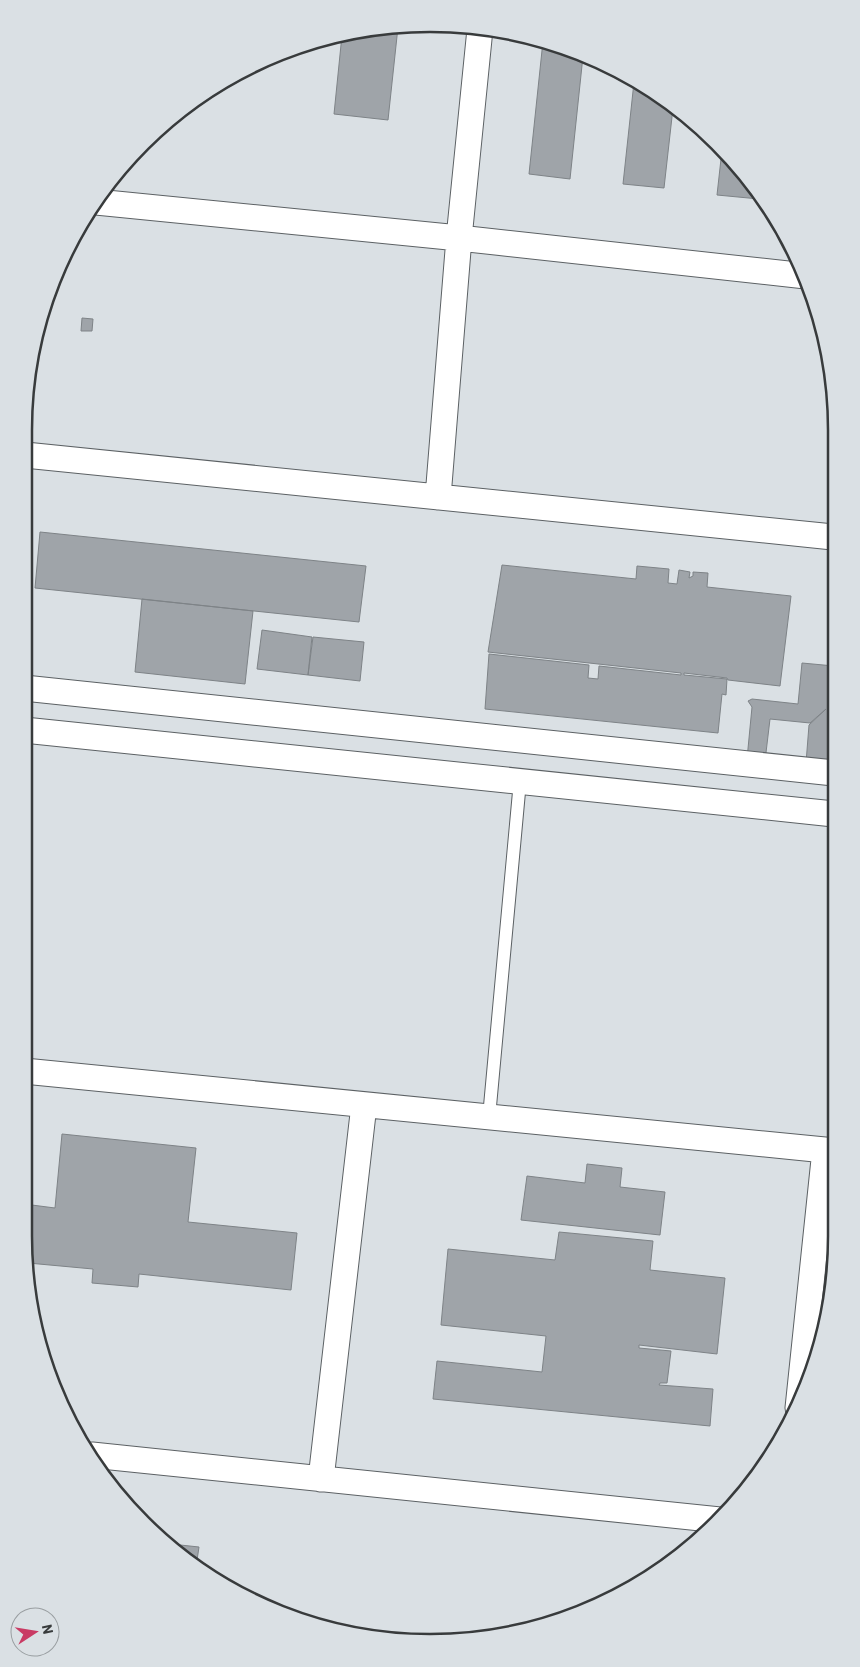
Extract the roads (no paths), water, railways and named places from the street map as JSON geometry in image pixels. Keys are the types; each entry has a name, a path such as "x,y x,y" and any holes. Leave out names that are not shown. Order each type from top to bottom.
{"street":[{"path":"438,497 459,238 479,36"},
{"path":"104,203 459,238 796,275"},
{"path":"32,456 828,536"},
{"path":"32,689 828,772"},
{"path":"32,731 828,813"},
{"path":"32,1072 828,1151"},
{"path":"321,1478 364,1105"},
{"path":"802,1376 828,1167"},
{"path":"98,1456 710,1519"}],"lane":[{"path":"489,1117 520,781"}]}
